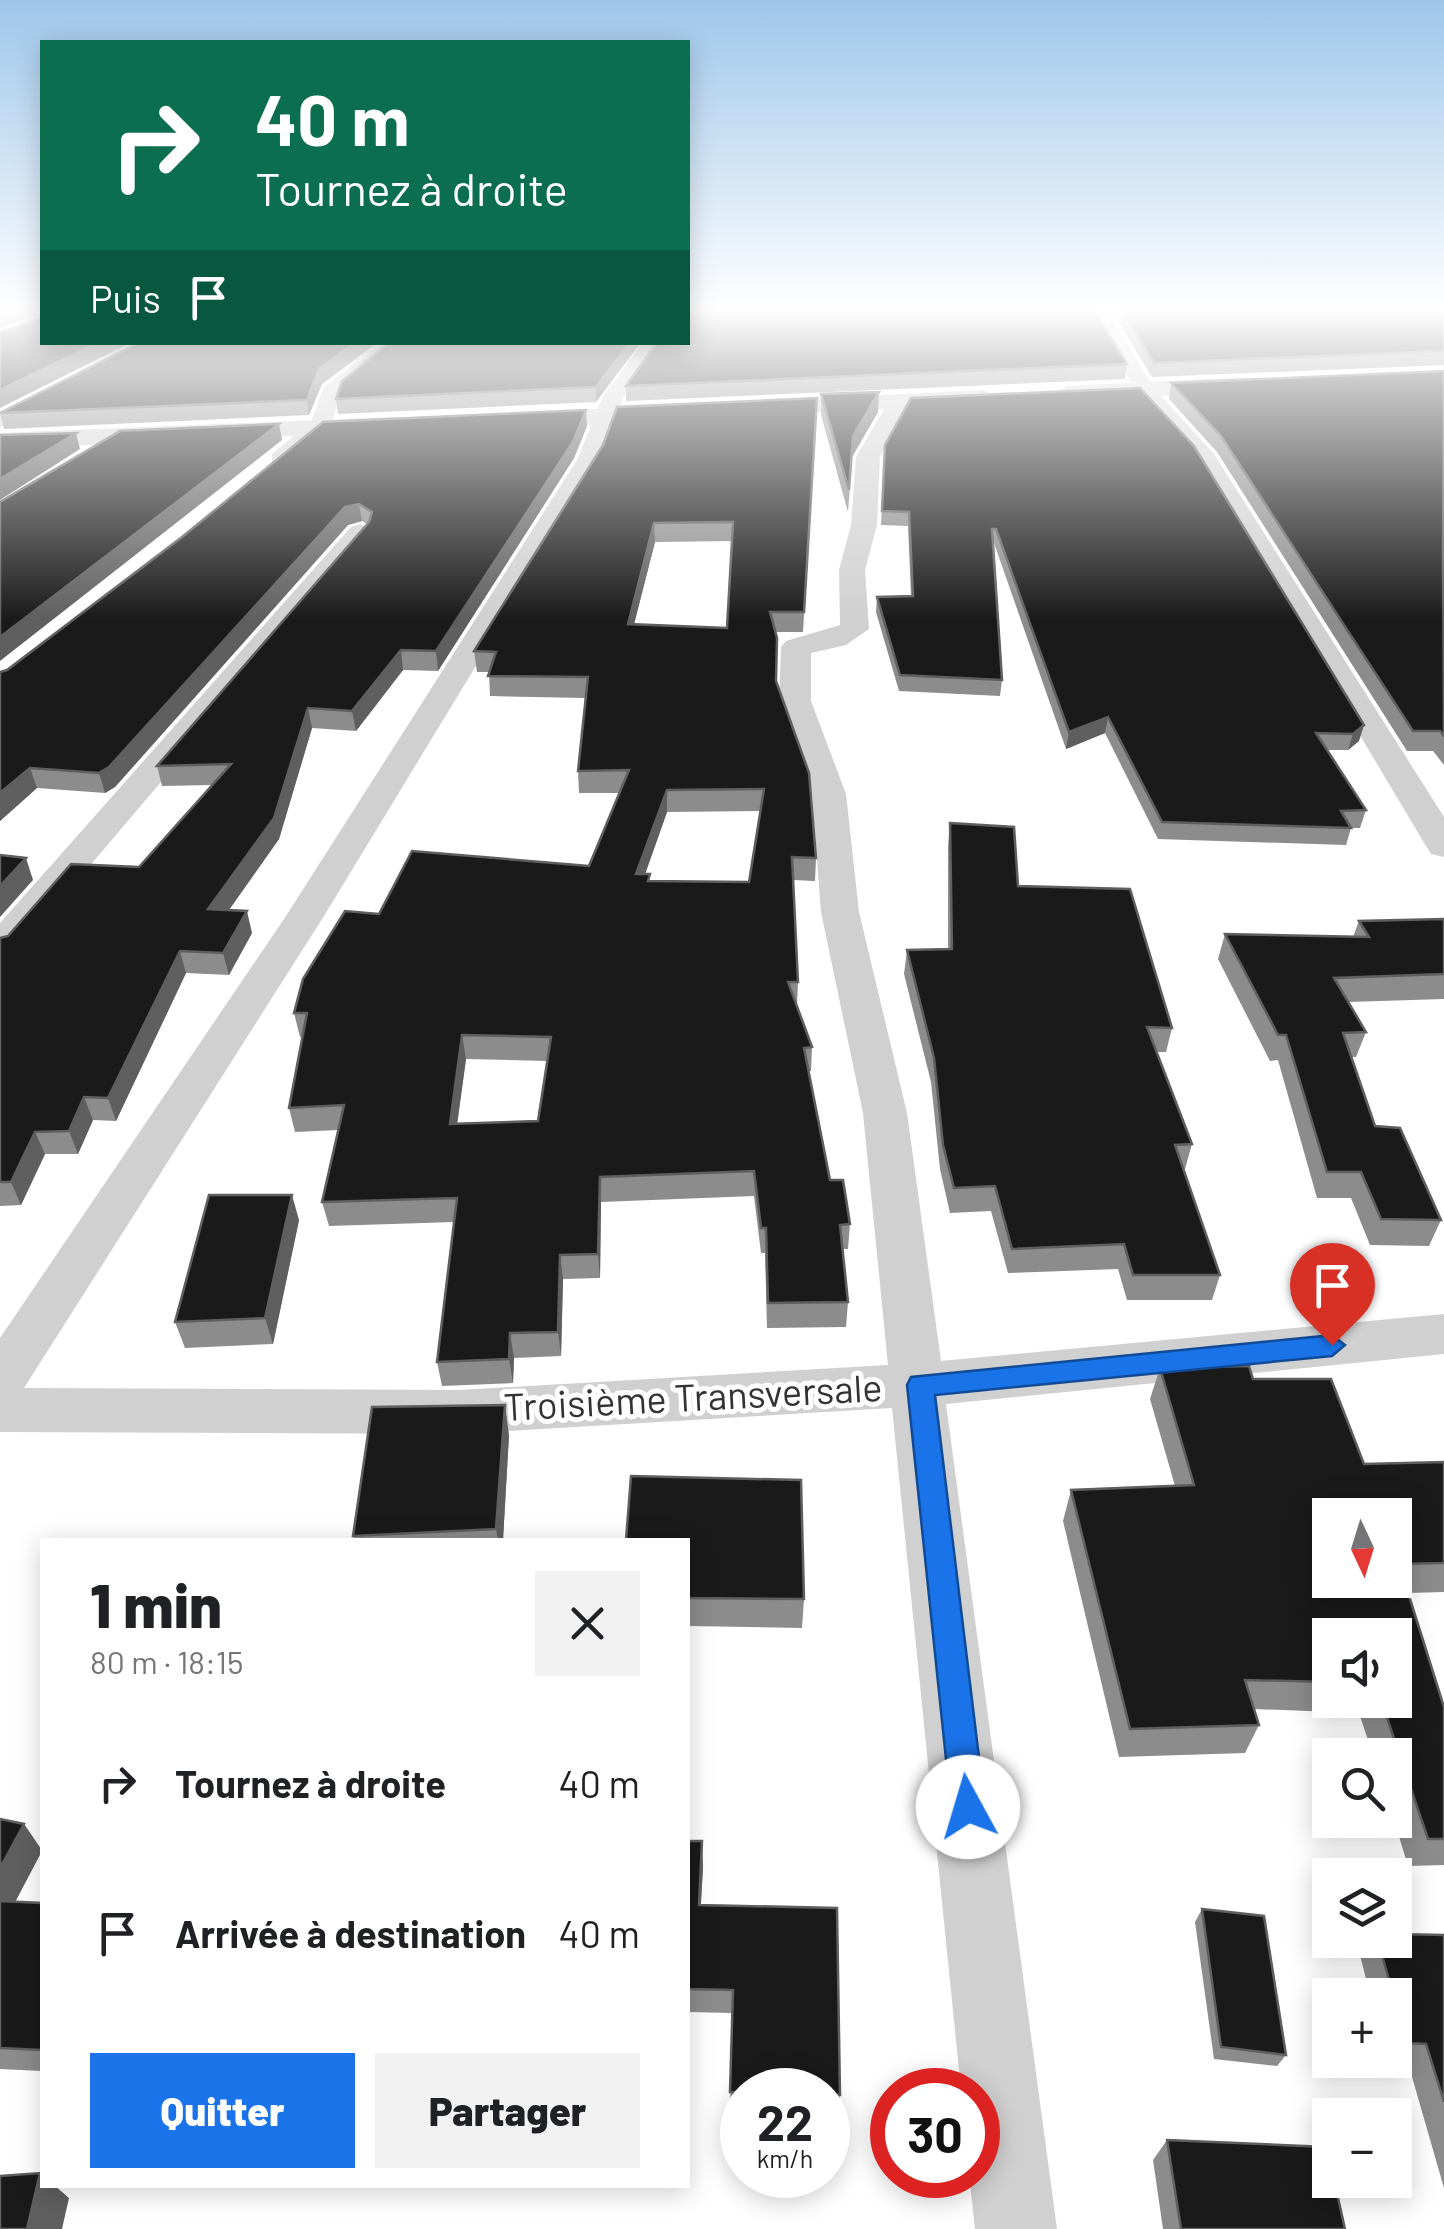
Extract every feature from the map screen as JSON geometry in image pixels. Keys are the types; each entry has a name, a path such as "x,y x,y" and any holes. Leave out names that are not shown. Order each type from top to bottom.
{"street":[{"path":"265,471 321,425 324,412"},
{"path":"0,1381 305,916 589,460 604,412"},
{"path":"485,422 686,412"},
{"path":"893,412 868,457 864,525 852,570 856,629 836,639 796,647 795,701 829,794 840,912 885,1113 920,1385 1016,2229"},
{"path":"1165,412 1202,454 1444,846"},
{"path":"0,440 427,424"},
{"path":"76,466 122,434"},
{"path":"0,947 360,532"},
{"name":"Troisième Transversale","path":"0,1410 460,1412 920,1385 1444,1334"}],"building":[{"path":"585,412 573,442 436,651 401,650 352,711 308,708 274,818 208,909 247,911 223,953 180,951 108,1098 84,1097 69,1131 35,1132 11,1182 0,1182 0,938 8,936 71,864 139,867 231,764 157,766 369,522 372,512 359,504 345,507 109,767 99,773 30,768 0,793 0,672 182,537 323,422"},
{"path":"615,412 816,412 804,612 770,612 777,638 776,681 809,773 816,858 792,857 798,982 788,982 812,1047 804,1048 830,1180 843,1180 850,1224 840,1225 848,1302 768,1303 766,1228 761,1228 754,1171 600,1177 598,1254 560,1255 558,1332 510,1333 509,1359 437,1362 457,1198 322,1202 344,1105 289,1108 307,1013 294,1013 303,979 345,911 379,914 412,851 589,866 629,770 578,771 588,677 488,676 496,652 474,651 603,445","holes":["733,522 727,628 628,624 654,523","764,789 749,882 648,881 650,874 636,874 667,790","462,1035 551,1037 538,1121 450,1124"]},
{"path":"826,412 867,412 853,436 849,490"},
{"path":"903,412 1162,412 1194,446 1364,725 1353,734 1316,733 1366,810 1341,811 1351,828 1162,822 1108,717 1069,732 996,529 992,529 1002,680 900,675 877,597 913,596 909,512 882,511 885,445"},
{"path":"1198,412 1444,412 1444,736 1440,731 1413,731 1221,436"},
{"path":"279,424 0,637 0,502 120,431"},
{"path":"76,433 0,479 0,435"},
{"path":"950,823 1014,827 1018,886 1130,889 1172,1028 1147,1027 1192,1144 1175,1145 1220,1275 1133,1275 1124,1244 1012,1249 995,1186 954,1188 943,1145 934,1058 907,950 952,949"},
{"path":"0,855 26,858 0,886"},
{"path":"1444,919 1444,974 1334,978 1366,1032 1343,1033 1375,1126 1400,1128 1441,1220 1381,1219 1361,1172 1327,1172 1286,1035 1278,1035 1225,934 1369,937 1359,921"},
{"path":"209,1195 292,1195 265,1318 175,1322"},
{"path":"1249,1366 1253,1379 1331,1379 1364,1464 1444,1462 1444,1563 1412,1564 1412,1498 1312,1498 1312,1598 1410,1598 1444,1707 1444,1839 1428,1839 1412,1792 1412,1738 1394,1738 1387,1718 1412,1718 1412,1618 1312,1618 1312,1682 1245,1680 1259,1725 1130,1729 1071,1490 1194,1485 1160,1368"},
{"path":"505,1405 496,1529 353,1536 372,1407"},
{"path":"631,1476 801,1480 804,1599 690,1598 690,1538 626,1538"},
{"path":"0,1819 24,1824 0,1868"},
{"path":"690,1841 702,1841 699,1905 837,1908 840,2068 731,2068 733,1990 690,1989"},
{"path":"0,1901 40,1903 40,2050 0,2048"},
{"path":"1202,1909 1264,1916 1286,2055 1221,2047"},
{"path":"1412,1934 1444,1935 1444,2102 1426,2044 1412,2043 1412,1978 1388,1978 1383,1958 1412,1958"},
{"path":"1167,2140 1312,2146 1312,2198 1338,2198 1345,2229 1181,2229"},
{"path":"40,2173 27,2229 0,2229 0,2176"}],"route":[{"path":"968,1807 920,1385 1332,1345"}]}
